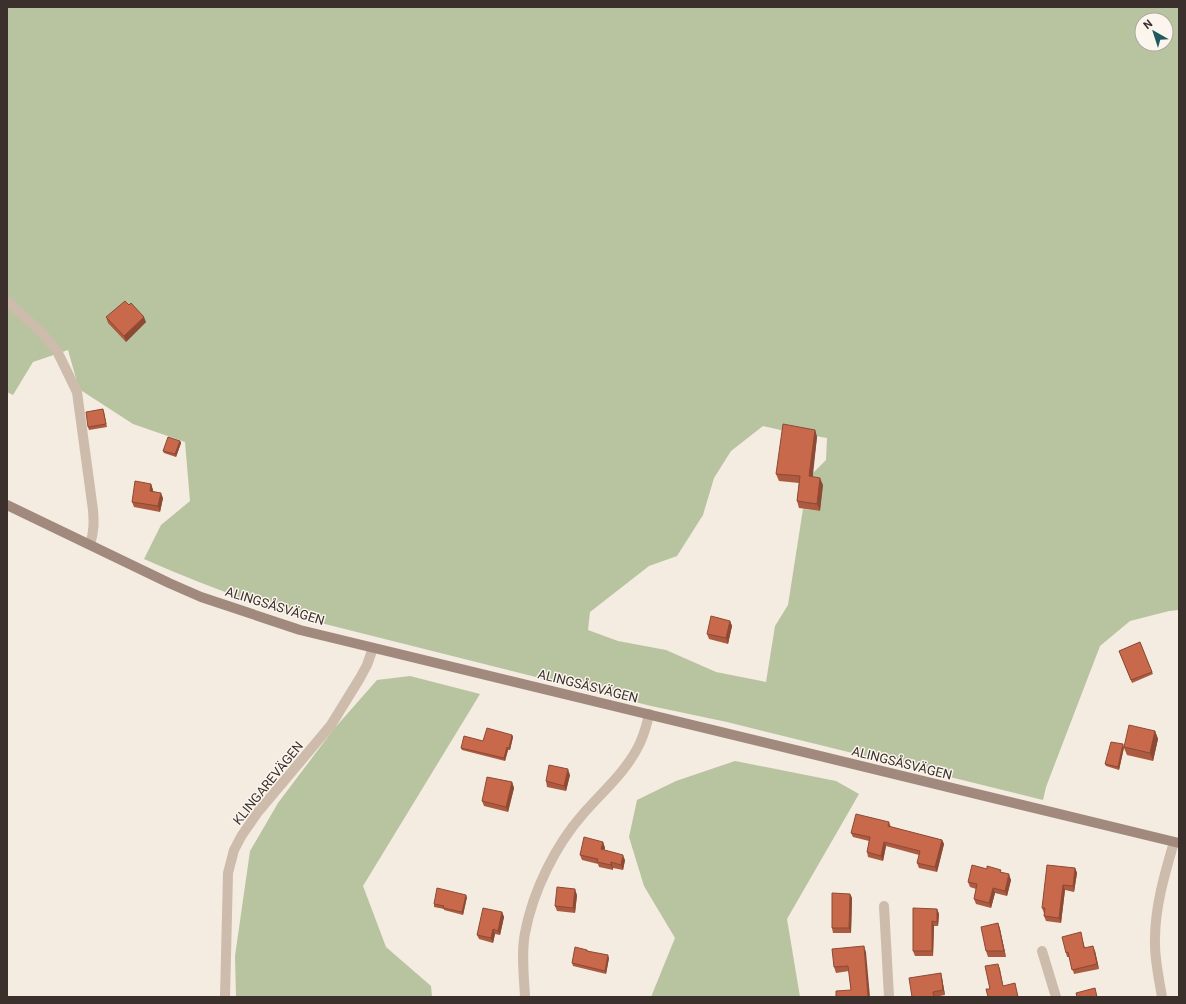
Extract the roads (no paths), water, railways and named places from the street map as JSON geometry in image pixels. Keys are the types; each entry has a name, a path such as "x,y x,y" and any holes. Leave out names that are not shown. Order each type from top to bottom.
{"main road":[{"name":"ALINGSÅSVÄGEN","path":"7,505 90,544 139,570 201,597 300,630 1176,843"}],"street":[{"path":"7,301 43,334 57,351 77,392 94,523 90,544"},
{"name":"KLINGAREVÄGEN","path":"225,997 228,874 234,850 242,835 258,812 332,725 367,666 373,648"},
{"path":"525,997 525,933 533,903 542,879 568,832 632,758 645,731 649,714"},
{"path":"1162,997 1155,940 1157,911 1166,869 1176,843"},
{"path":"884,906 889,997"},
{"path":"1042,951 1056,997"}]}
